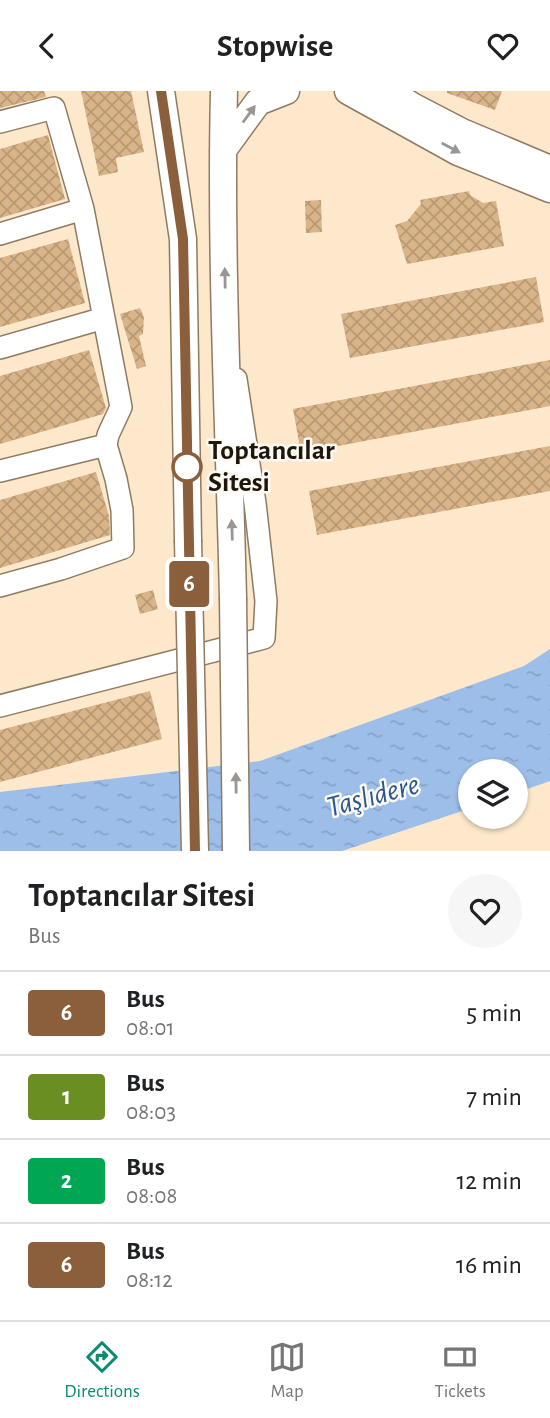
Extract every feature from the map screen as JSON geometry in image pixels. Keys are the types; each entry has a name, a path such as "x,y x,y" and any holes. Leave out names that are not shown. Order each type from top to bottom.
{"main road":[{"path":"161,91 183,239 195,851"},
{"path":"224,91 236,851"},
{"path":"223,150 258,102 286,91"},
{"path":"348,91 458,152 550,189"},
{"path":"388,91 462,132 550,169"}],"street":[{"path":"0,122 54,108 83,209 121,407 107,435 106,445 122,510 123,548 0,586"},
{"path":"0,234 83,209"},
{"path":"0,706 264,638 266,601 256,503 226,309"},
{"path":"0,348 104,319"},
{"path":"0,471 106,445"}],"water":[{"name":"Taşlıdere","path":"550,649 550,781 528,789 528,759 458,759 458,812 342,851 0,851 0,792 260,761 524,666"}],"building":[{"path":"0,91 44,91 46,97 0,108"},
{"path":"81,91 131,91 144,152 116,158 118,172 99,176"},
{"path":"447,91 502,91 495,110"},
{"path":"48,135 65,199 0,218 0,149"},
{"path":"469,191 470,195 483,203 496,201 504,246 407,264 395,225 407,221 421,204 420,200"},
{"path":"321,200 322,232 306,233 305,201"},
{"path":"68,239 85,303 0,327 0,258"},
{"path":"536,277 544,322 350,358 341,314"},
{"path":"140,308 144,317 143,334 139,336 146,366 137,369 120,314"},
{"path":"89,350 106,408 103,414 0,444 0,376"},
{"path":"550,360 550,406 301,453 293,409"},
{"path":"550,446 550,491 317,535 309,491"},
{"path":"96,472 109,516 110,535 0,568 0,500"},
{"path":"153,590 158,609 140,614 135,595"},
{"path":"150,691 162,739 0,782 0,730"}],"bus line":[{"name":"6","path":"161,91 183,239 195,851"}],"place":[{"name":"Toptancılar Sitesi","path":"187,467"}]}
